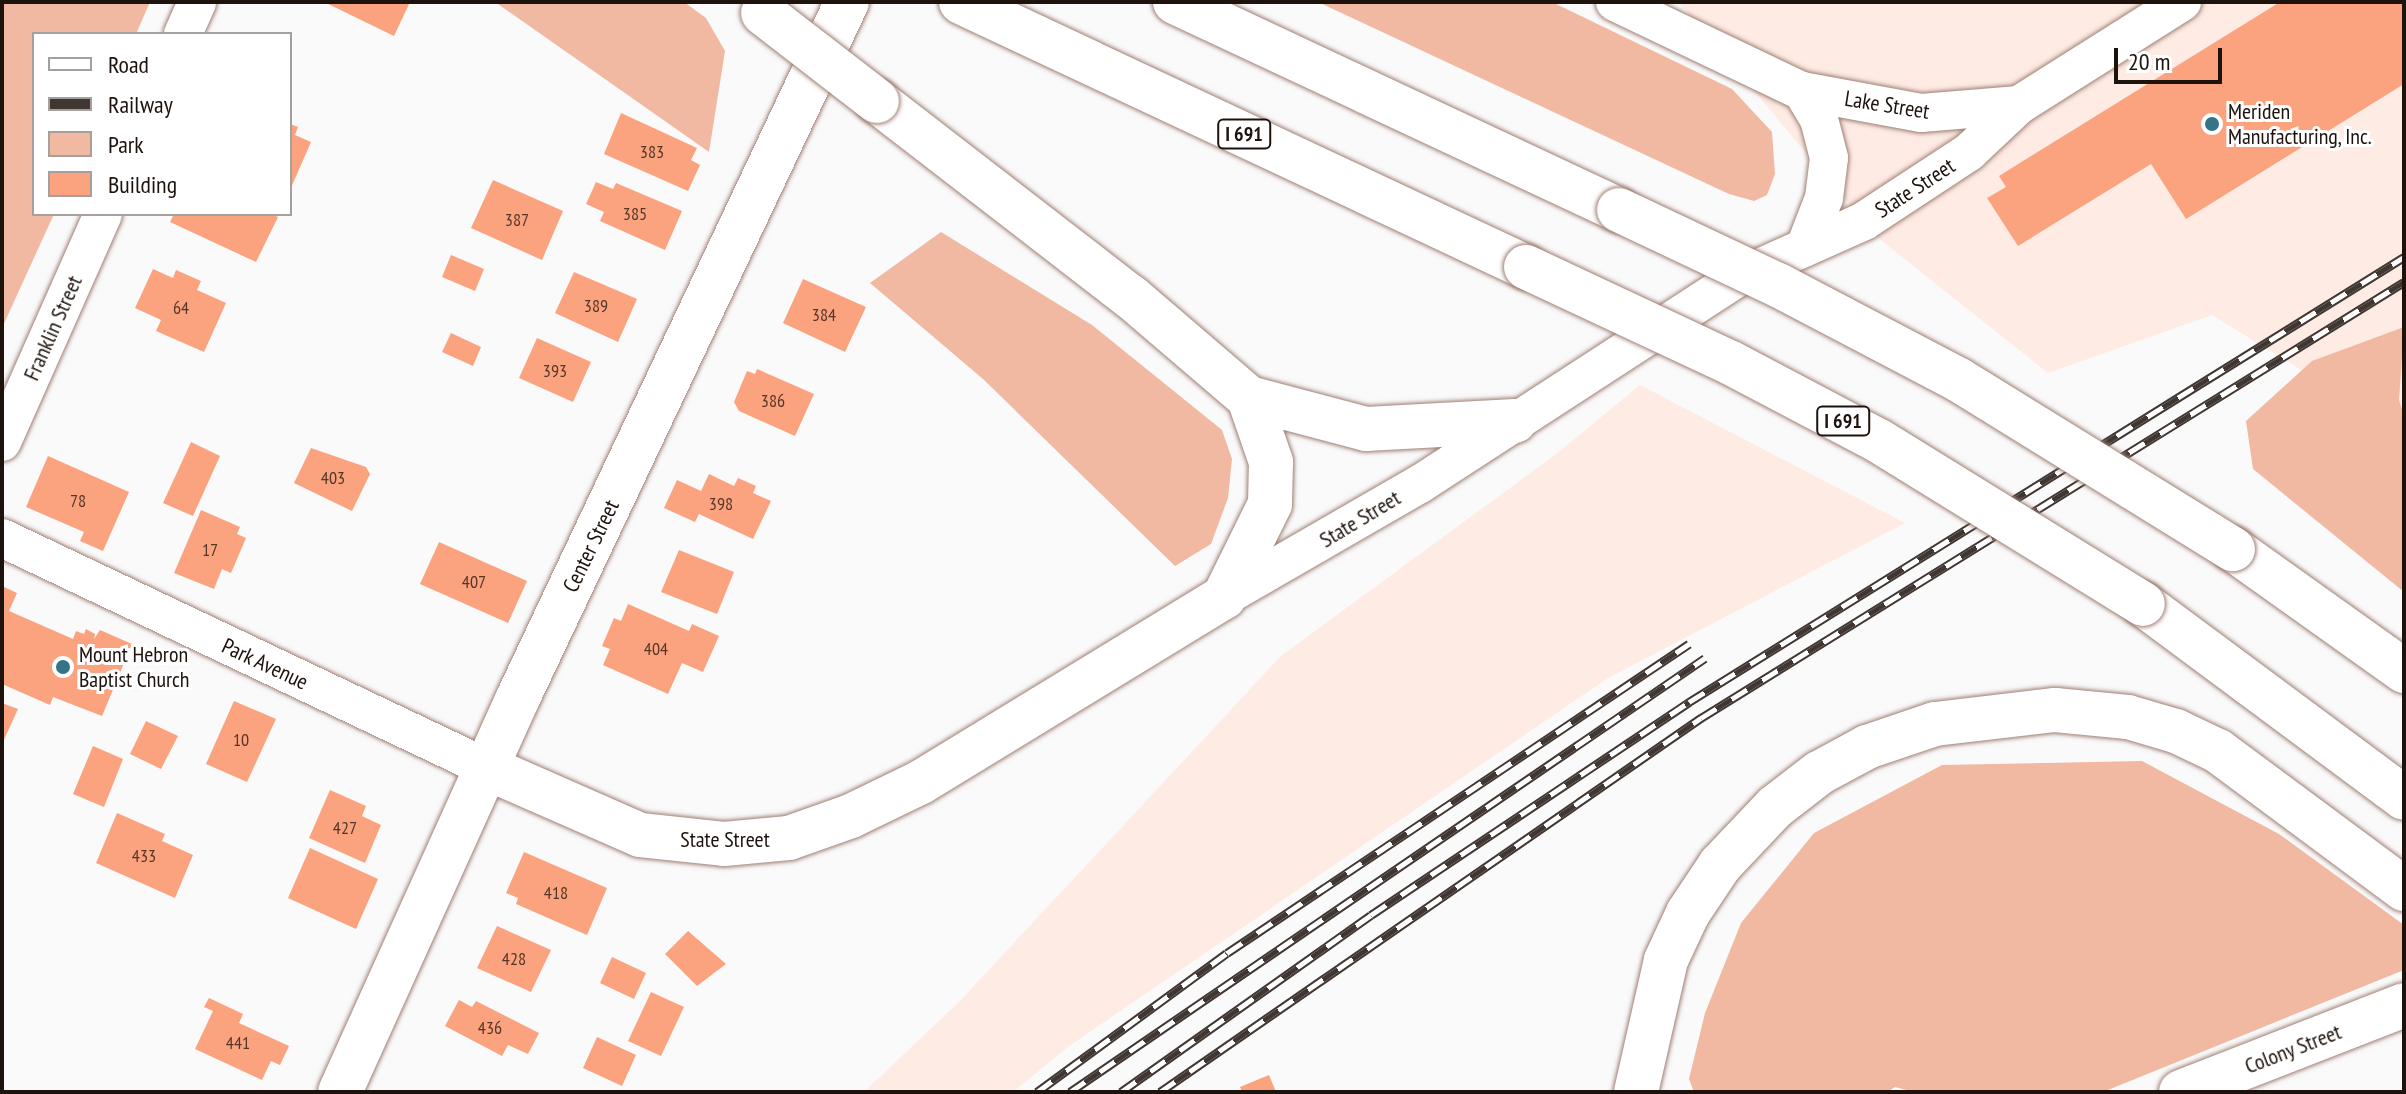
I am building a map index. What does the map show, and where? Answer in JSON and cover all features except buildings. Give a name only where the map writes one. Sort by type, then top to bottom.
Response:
[{"type":"main road","name":"Center Street","points":[[340,1092],[485,767],[847,2]]},
{"type":"main road","name":"I 691","points":[[961,2],[1731,363],[1879,441],[2143,604],[2404,798]]},
{"type":"main road","points":[[1175,2],[1619,210],[1946,373],[2095,459],[2233,549],[2404,671]]},
{"type":"main road","points":[[756,7],[1131,297],[1249,398],[1366,429],[1515,421]]},
{"type":"main road","points":[[1224,597],[1260,531],[1271,496],[1269,451],[1249,398]]},
{"type":"main road","name":"State Street","points":[[485,767],[640,835],[724,844],[789,838],[851,816],[921,782],[1224,597]]},
{"type":"main road","points":[[1644,1079],[1671,945],[1697,898],[1734,849],[1775,807],[1827,768],[1875,743],[1935,724],[2055,710],[2128,717],[2176,731],[2218,751],[2396,883]]},
{"type":"main road","name":"Colony Street","points":[[2181,1092],[2404,1005]]},
{"type":"street","points":[[184,32],[197,2]]},
{"type":"street","name":"Lake Street","points":[[1615,2],[1802,91],[1921,113],[2019,105]]},
{"type":"street","name":"State Street","points":[[1224,597],[1420,484],[1739,277],[1852,227],[1925,182],[1976,146],[2019,105],[2182,2]]},
{"type":"street","name":"Lake Street","points":[[1802,91],[1819,119],[1829,158],[1824,198],[1805,247]]},
{"type":"street","name":"Franklin Street","points":[[2,442],[102,216]]},
{"type":"street","name":"Park Avenue","points":[[2,538],[485,767]]},
{"type":"shaded area","points":[[1679,2],[2404,2],[2404,433],[2212,315],[2048,373],[1877,237]]},
{"type":"shaded area","points":[[1640,385],[1905,523],[1608,678],[1069,1046],[1013,1092],[864,1092],[959,1002],[1281,656],[1555,455]]},
{"type":"green space","points":[[2,2],[150,2],[137,32],[32,32],[32,216],[53,216],[2,328]]},
{"type":"green space","points":[[495,2],[684,2],[706,18],[725,51],[709,152]]},
{"type":"green space","points":[[1318,2],[1552,2],[1732,89],[1772,132],[1775,174],[1767,195],[1754,201],[1729,194]]},
{"type":"green space","points":[[941,232],[1092,325],[1222,430],[1232,459],[1228,498],[1211,544],[1175,566],[983,379],[870,283]]},
{"type":"green space","points":[[2404,327],[2399,400],[2404,416],[2404,592],[2253,469],[2246,421],[2312,361]]},
{"type":"green space","points":[[2142,761],[2279,834],[2404,925],[2404,970],[2103,1092],[1914,1092],[1895,1087],[1887,1092],[1694,1092],[1689,1079],[1705,1013],[1741,923],[1814,833],[1942,765]]},
{"type":"railway","points":[[1121,1092],[1371,915],[1689,702],[2404,257]]},
{"type":"railway","points":[[1160,1092],[1701,718],[2404,282]]},
{"type":"railway","points":[[1037,1092],[1227,953],[1689,644]]},
{"type":"railway","points":[[1070,1092],[1705,658]]},
{"type":"place","name":"Meriden Manufacturing, Inc.","points":[[2212,124]]},
{"type":"place","name":"Mount Hebron Baptist Church","points":[[63,667]]}]
